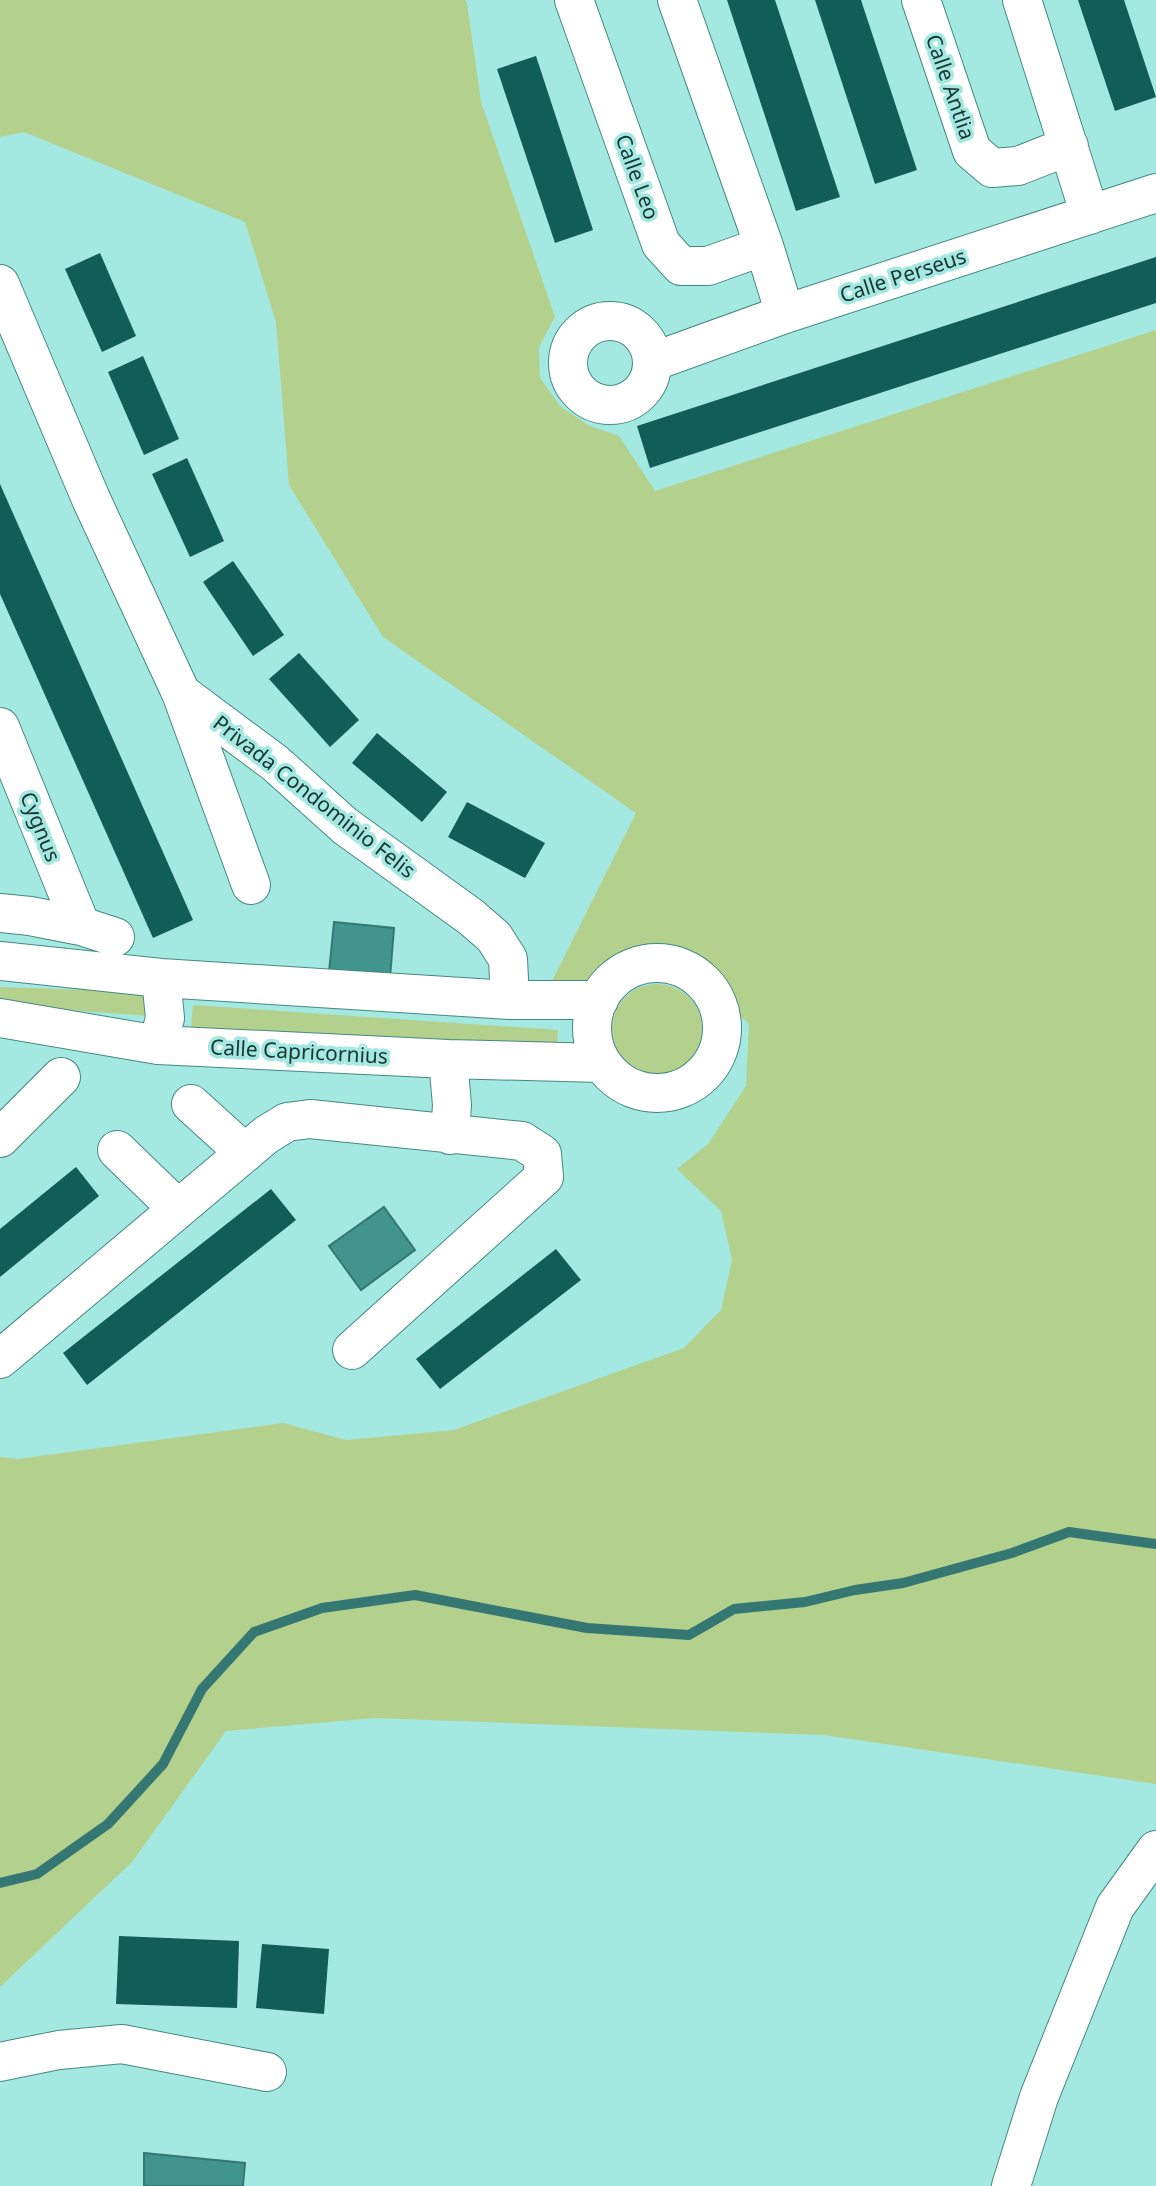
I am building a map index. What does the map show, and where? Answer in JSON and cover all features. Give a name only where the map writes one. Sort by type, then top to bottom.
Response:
[{"type":"street","name":"Calle Leo","points":[[574,0],[661,244],[681,266],[708,266],[764,246]]},
{"type":"street","points":[[677,0],[764,246],[785,314]]},
{"type":"street","name":"Calle Antlia","points":[[920,0],[972,151],[992,168],[1018,166],[1069,146]]},
{"type":"street","points":[[1022,0],[1090,215]]},
{"type":"street","name":"Calle Perseus","points":[[652,362],[785,314],[1156,193]]},
{"type":"street","name":"Privada Condominio Felis","points":[[0,284],[91,499],[181,693],[251,885]]},
{"type":"street","name":"Privada Condominio Felis","points":[[181,693],[275,763],[345,826],[471,917],[494,937],[508,959],[510,1000]]},
{"type":"street","name":"Cygnus","points":[[0,727],[98,932],[30,916],[0,913]]},
{"type":"street","points":[[0,961],[161,978],[510,1000],[599,1000]]},
{"type":"street","points":[[659,962],[674,965],[697,975],[714,994],[723,1019],[721,1045],[710,1067],[691,1085],[667,1094],[642,1093],[618,1082],[601,1063],[592,1039],[593,1016],[604,990],[628,969],[659,962]]},
{"type":"street","points":[[158,1045],[165,1018],[161,978]]},
{"type":"street","name":"Calle Capricornius","points":[[0,1018],[158,1045],[448,1059],[601,1063]]},
{"type":"street","points":[[448,1059],[452,1105],[450,1135]]},
{"type":"street","points":[[0,1138],[61,1077]]},
{"type":"street","points":[[191,1104],[245,1153]]},
{"type":"street","points":[[0,1359],[245,1153],[286,1122],[310,1119],[522,1141],[542,1154],[544,1177],[352,1350]]},
{"type":"street","points":[[117,1150],[178,1209]]},
{"type":"street","points":[[1012,2186],[1039,2097],[1115,1907],[1156,1850]]},
{"type":"street","points":[[0,2062],[59,2050],[122,2044],[267,2072]]},
{"type":"green space","points":[[0,0],[465,0],[481,102],[555,317],[539,347],[540,378],[561,407],[588,425],[619,436],[655,491],[1156,330],[1156,1784],[824,1735],[376,1718],[226,1731],[132,1862],[0,1987],[0,1457],[18,1459],[283,1423],[346,1440],[454,1430],[684,1348],[721,1310],[732,1260],[721,1211],[677,1169],[708,1144],[746,1086],[749,1024],[697,975],[643,964],[599,1000],[543,999],[636,813],[383,637],[289,485],[276,322],[245,222],[24,132],[0,137]]},
{"type":"green space","points":[[657,984],[674,987],[689,997],[699,1012],[702,1029],[699,1046],[689,1061],[674,1071],[657,1074],[640,1071],[625,1061],[615,1046],[612,1029],[615,1012],[625,997],[640,987]]},
{"type":"green space","points":[[0,987],[151,992],[148,1016],[0,1005]]},
{"type":"green space","points":[[193,1005],[558,1030],[556,1054],[191,1027]]},
{"type":"water","points":[[334,922],[394,928],[390,978],[329,972]]},
{"type":"water","points":[[384,1207],[415,1250],[361,1290],[329,1246]]},
{"type":"water","points":[[144,2153],[245,2163],[243,2186],[144,2186]]},
{"type":"building","points":[[727,0],[775,0],[840,197],[796,211]]},
{"type":"building","points":[[815,0],[861,0],[917,170],[875,184]]},
{"type":"building","points":[[1078,0],[1124,0],[1156,97],[1115,111]]},
{"type":"building","points":[[536,56],[593,230],[555,243],[497,69]]},
{"type":"building","points":[[100,253],[136,336],[102,352],[65,269]]},
{"type":"building","points":[[1156,257],[1156,303],[650,468],[637,426]]},
{"type":"building","points":[[143,356],[179,439],[144,455],[108,372]]},
{"type":"building","points":[[187,458],[224,541],[190,557],[152,474]]},
{"type":"building","points":[[0,484],[193,920],[153,938],[0,594]]},
{"type":"building","points":[[233,561],[284,635],[253,656],[203,582]]},
{"type":"building","points":[[299,653],[359,720],[330,747],[269,679]]},
{"type":"building","points":[[377,733],[447,792],[422,822],[352,763]]},
{"type":"building","points":[[467,802],[545,843],[525,878],[448,837]]},
{"type":"building","points":[[76,1167],[99,1196],[0,1277],[0,1229]]},
{"type":"building","points":[[271,1189],[296,1220],[87,1385],[63,1353]]},
{"type":"building","points":[[556,1249],[581,1280],[440,1389],[416,1359]]},
{"type":"building","points":[[119,1936],[239,1941],[237,2008],[116,2004]]},
{"type":"building","points":[[262,1944],[329,1949],[324,2014],[256,2008]]},
{"type":"waterway","points":[[0,1883],[37,1874],[108,1824],[163,1764],[202,1689],[254,1632],[322,1608],[415,1595],[587,1628],[689,1635],[734,1609],[805,1602],[855,1590],[903,1583],[1012,1553],[1069,1532],[1156,1544]]}]
